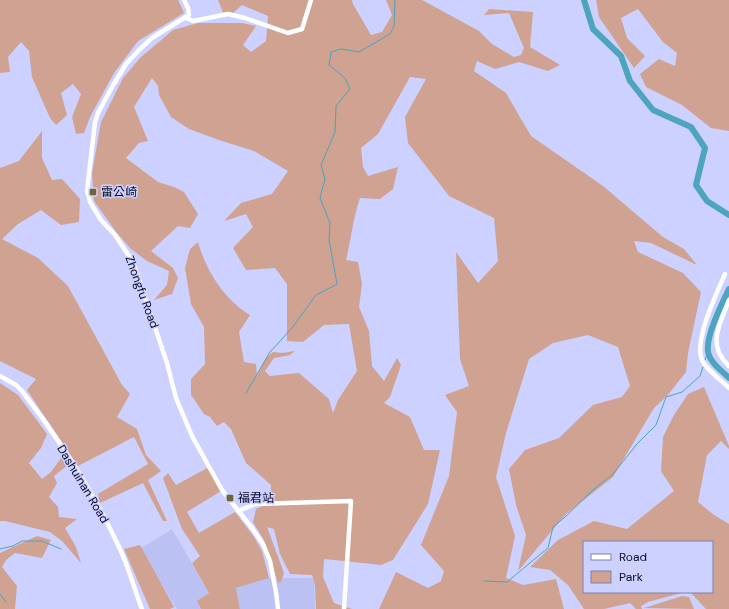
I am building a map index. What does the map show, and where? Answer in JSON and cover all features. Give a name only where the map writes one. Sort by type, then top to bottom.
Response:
[{"type":"street","points":[[184,0],[189,12],[189,15],[186,18],[193,21],[228,14],[245,18],[288,33],[302,29],[311,0]]},
{"type":"street","name":"Zhongfu Road","points":[[186,18],[152,38],[140,49],[126,64],[112,87],[98,113],[95,122],[87,190],[90,202],[101,220],[115,235],[133,262],[167,363],[176,398],[192,436],[222,490],[263,544],[270,562],[278,609]]},
{"type":"street","points":[[727,274],[704,329],[700,353],[702,360],[707,367],[729,388]]},
{"type":"street","points":[[729,300],[717,333],[716,342],[717,351],[721,359],[729,366]]},
{"type":"street","name":"Dashuinan Road","points":[[0,376],[16,385],[22,391],[62,446],[121,551],[142,609]]},
{"type":"street","points":[[238,511],[255,504],[351,501],[344,609]]},
{"type":"shaded area","points":[[172,529],[209,593],[198,601],[201,609],[177,609],[140,549]]},
{"type":"shaded area","points":[[269,578],[314,578],[315,609],[240,609],[236,588]]},
{"type":"green space","points":[[0,0],[178,0],[184,13],[138,41],[114,73],[90,117],[84,133],[76,134],[72,117],[81,94],[73,84],[61,93],[67,115],[56,125],[50,118],[32,77],[29,51],[21,42],[8,57],[10,72],[0,73]]},
{"type":"green space","points":[[218,0],[352,0],[371,35],[382,32],[392,15],[386,0],[422,0],[479,31],[492,44],[514,57],[521,55],[524,48],[509,13],[484,15],[489,9],[533,12],[530,47],[560,65],[548,71],[519,62],[495,69],[477,61],[474,71],[506,93],[531,136],[603,186],[663,237],[684,249],[697,265],[651,243],[634,241],[638,252],[683,273],[701,292],[688,353],[686,372],[667,396],[654,408],[613,477],[566,514],[518,571],[526,535],[516,505],[509,469],[525,450],[559,438],[593,405],[622,397],[630,386],[618,347],[588,335],[553,343],[529,359],[506,433],[496,477],[515,536],[506,578],[523,585],[556,579],[564,609],[379,609],[396,572],[428,588],[441,581],[444,571],[421,545],[449,476],[457,412],[445,395],[469,386],[460,359],[456,252],[478,283],[498,261],[494,218],[449,196],[408,143],[405,117],[426,79],[410,77],[378,134],[361,148],[363,167],[368,176],[398,167],[393,189],[380,199],[360,198],[346,260],[358,262],[362,284],[359,307],[369,331],[372,366],[384,381],[397,358],[401,365],[390,397],[384,403],[410,417],[424,450],[440,450],[428,504],[393,560],[381,565],[324,559],[323,577],[334,603],[352,609],[316,609],[315,585],[312,575],[290,574],[280,554],[274,529],[267,527],[284,573],[281,582],[278,583],[264,540],[253,522],[256,509],[271,502],[271,485],[246,463],[231,429],[224,422],[217,426],[210,417],[204,414],[191,395],[191,379],[205,364],[204,327],[191,304],[185,268],[190,249],[198,242],[206,264],[218,284],[232,301],[250,315],[239,332],[244,362],[256,364],[257,376],[266,358],[273,352],[282,353],[295,351],[290,355],[274,358],[265,371],[270,376],[299,373],[329,399],[333,413],[338,400],[357,371],[349,324],[324,325],[303,342],[287,341],[287,284],[275,268],[246,270],[233,248],[253,227],[246,214],[224,221],[241,203],[272,194],[288,171],[254,151],[189,129],[171,117],[159,95],[158,86],[152,78],[134,107],[148,141],[139,143],[126,158],[158,182],[184,192],[198,214],[190,228],[178,226],[151,251],[173,268],[178,278],[172,294],[154,300],[167,285],[169,271],[147,261],[131,249],[117,233],[94,201],[92,173],[101,122],[123,78],[140,58],[173,30],[198,23],[242,23],[256,26],[243,45],[251,52],[266,41],[268,16],[242,5],[231,15],[224,15]]},
{"type":"green space","points":[[596,0],[729,0],[729,131],[711,128],[682,105],[646,87],[640,74],[659,59],[675,66],[677,53],[663,42],[638,9],[621,18],[627,38],[645,56],[634,68],[599,17]]},
{"type":"green space","points":[[42,131],[42,158],[52,180],[62,179],[80,199],[79,222],[61,225],[41,210],[18,224],[2,239],[38,258],[68,286],[122,385],[130,394],[117,417],[137,429],[146,455],[161,471],[148,480],[167,521],[163,521],[143,483],[100,503],[98,494],[148,464],[134,437],[78,466],[27,390],[36,379],[0,361],[0,168],[19,161]]},
{"type":"green space","points":[[0,383],[18,395],[47,434],[41,448],[29,463],[42,479],[51,472],[61,458],[68,465],[54,476],[57,483],[49,497],[58,507],[59,517],[77,519],[65,528],[76,547],[81,563],[62,541],[50,532],[0,521]]},
{"type":"green space","points":[[704,387],[729,446],[729,449],[721,441],[707,455],[698,502],[714,515],[729,524],[729,609],[706,609],[691,593],[713,593],[713,541],[583,541],[583,593],[681,593],[648,602],[641,606],[642,609],[636,609],[630,603],[604,609],[584,609],[568,585],[550,570],[530,567],[558,540],[594,521],[627,529],[674,491],[661,471],[663,437],[674,415],[688,394]]},
{"type":"green space","points":[[209,467],[221,491],[187,512],[199,533],[235,512],[254,537],[262,551],[269,578],[236,588],[240,609],[201,609],[197,601],[209,593],[192,563],[200,556],[182,529],[163,478],[168,473],[176,485]]},
{"type":"green space","points":[[37,536],[51,540],[42,558],[15,553],[6,560],[2,567],[17,586],[15,609],[0,609],[0,553]]},
{"type":"green space","points":[[140,545],[174,607],[170,609],[150,609],[124,549]]},
{"type":"green space","points":[[682,596],[689,597],[694,609],[644,608]]},
{"type":"waterway","points":[[246,393],[270,352],[292,328],[316,295],[337,284],[329,240],[330,223],[320,198],[325,179],[321,165],[335,132],[336,106],[350,89],[345,78],[329,65],[331,52],[341,49],[359,52],[390,34],[394,26],[395,0]]},
{"type":"waterway","points":[[584,0],[593,29],[621,56],[630,81],[653,110],[691,127],[705,148],[696,185],[707,201],[729,215]]},
{"type":"waterway","points":[[729,289],[712,328],[708,344],[709,355],[713,363],[729,378]]},
{"type":"waterway","points":[[705,360],[708,352]]},
{"type":"waterway","points":[[484,581],[507,582],[548,548],[553,527],[595,488],[613,474],[637,444],[656,425],[666,397],[682,392],[700,376],[703,367]]},
{"type":"waterway","points":[[0,549],[13,546],[22,541],[42,541],[61,549]]},
{"type":"waterway","points":[[0,594],[6,602]]},
{"type":"place","name":"雷公崎","points":[[93,192]]},
{"type":"place","name":"福君站","points":[[230,498]]}]
